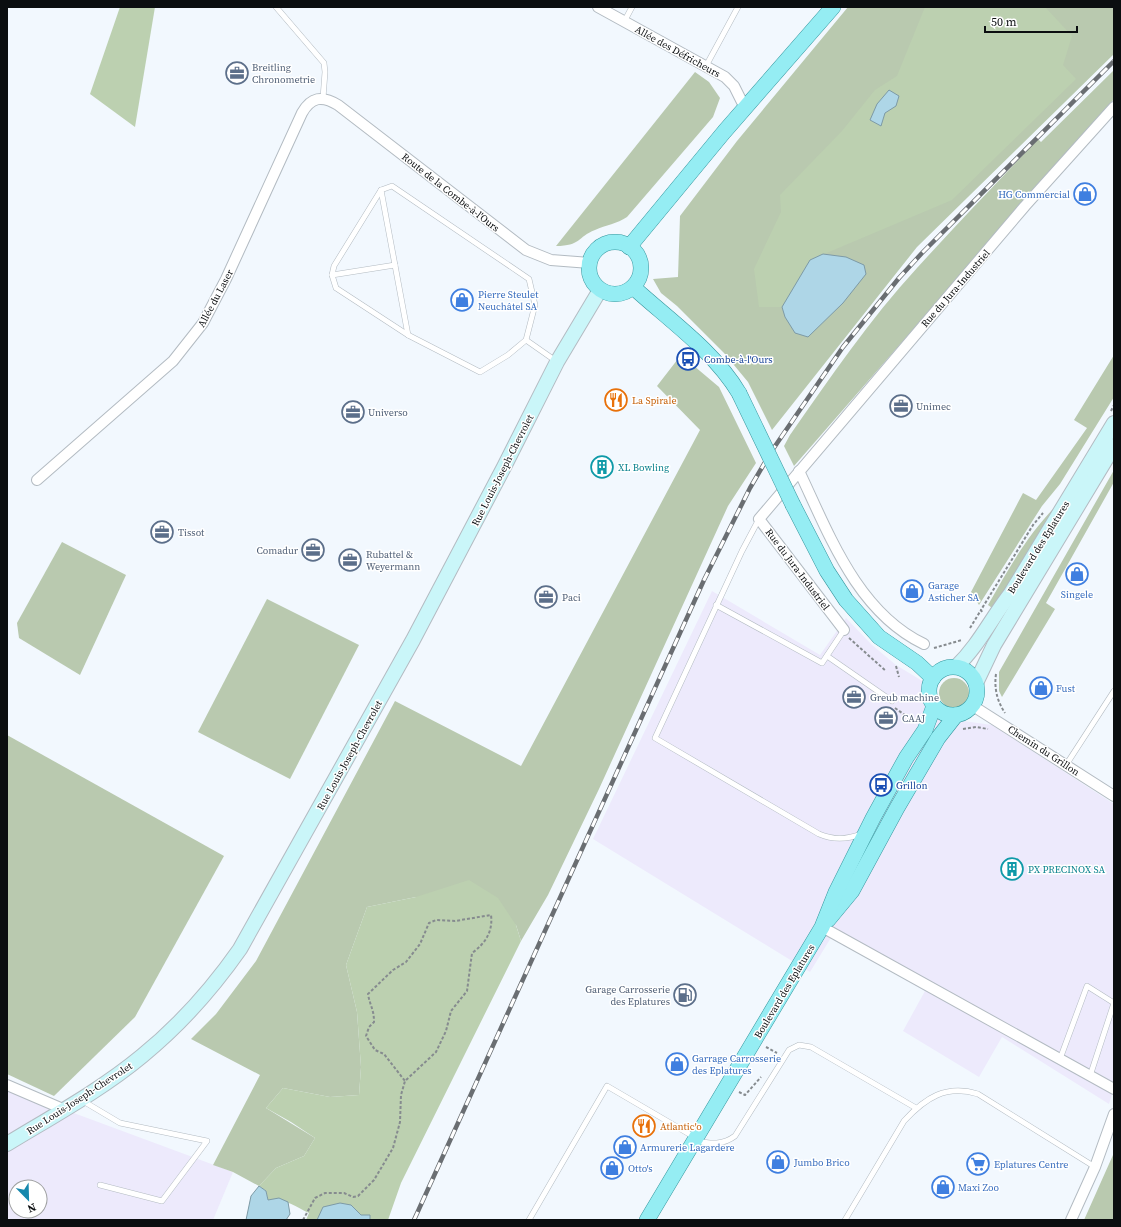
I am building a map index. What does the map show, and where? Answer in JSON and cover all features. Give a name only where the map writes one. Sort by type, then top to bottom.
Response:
[{"type":"main road","points":[[629,247],[745,108],[769,83],[833,7]]},
{"type":"main road","points":[[615,243],[629,247],[635,252],[640,266],[638,281],[633,287],[623,293],[617,294],[600,290],[592,281],[589,269],[592,256],[602,246],[615,243]]},
{"type":"main road","points":[[633,287],[706,352],[730,379],[740,394],[827,571],[846,600],[873,631],[887,643],[917,663],[933,678]]},
{"type":"main road","name":"Rue Louis-Joseph-Chevrolet","points":[[7,1144],[80,1099],[141,1057],[165,1037],[206,995],[240,949],[413,640],[501,474],[557,362],[600,290]]},
{"type":"main road","name":"Boulevard des Eplatures","points":[[956,667],[975,648],[1001,605],[1011,593],[1114,423]]},
{"type":"main road","name":"Boulevard des Eplatures","points":[[976,682],[994,645],[1110,460],[1114,446]]},
{"type":"main road","points":[[956,667],[966,671],[976,682],[978,692],[973,706],[966,712],[956,715],[941,713],[934,706],[929,692],[933,678],[941,670],[956,667]]},
{"type":"main road","name":"Boulevard des Eplatures","points":[[647,1220],[822,927],[836,892],[906,758],[924,730],[934,706]]},
{"type":"main road","name":"Boulevard des Eplatures","points":[[822,927],[840,908],[852,891],[938,738],[956,715]]},
{"type":"street","name":"Allée des Défricheurs","points":[[598,7],[706,66],[732,82],[745,108]]},
{"type":"street","name":"Route de la Combe-à-l'Ours","points":[[323,98],[338,104],[526,250],[551,260],[590,263]]},
{"type":"street","name":"Allée du Laser","points":[[37,480],[173,361],[203,323],[226,279],[302,113],[312,101],[323,98]]},
{"type":"street","name":"Rue du Jura-Industriel","points":[[844,630],[760,519],[799,471],[1026,206],[1113,110]]},
{"type":"street","points":[[799,471],[838,552],[857,583],[878,609],[893,624],[908,636],[927,646]]},
{"type":"street","name":"Chemin du Grillon","points":[[973,706],[1114,796]]},
{"type":"street","points":[[822,927],[1114,1089]]},
{"type":"street","points":[[7,1085],[63,1110]]},
{"type":"street","points":[[1071,1220],[1095,1167],[1114,1114]]},
{"type":"lane","points":[[276,7],[324,64],[325,72],[323,98]]},
{"type":"lane","points":[[624,22],[632,7]]},
{"type":"lane","points":[[706,66],[738,7]]},
{"type":"lane","points":[[392,186],[529,280],[535,305],[526,340],[508,355],[480,372],[408,335],[336,288],[332,275],[334,266],[381,190],[392,186]]},
{"type":"lane","points":[[381,190],[408,335]]},
{"type":"lane","points":[[332,275],[394,265]]},
{"type":"lane","points":[[526,340],[557,362]]},
{"type":"lane","points":[[760,519],[716,605],[655,738],[819,834],[833,839],[846,838],[868,831]]},
{"type":"lane","points":[[716,605],[822,663],[844,630]]},
{"type":"lane","points":[[827,656],[892,701]]},
{"type":"lane","points":[[1066,765],[1114,691]]},
{"type":"lane","points":[[1060,1059],[1087,986],[1114,1003],[1090,1076]]},
{"type":"lane","points":[[529,1220],[607,1086],[695,1139],[715,1144],[730,1140],[735,1136],[789,1050],[799,1045],[812,1047],[916,1108]]},
{"type":"lane","points":[[845,1220],[904,1121],[916,1108],[930,1098],[950,1091],[967,1091],[978,1094],[1095,1167]]},
{"type":"lane","points":[[80,1099],[120,1123],[206,1140],[162,1201],[100,1185]]},
{"type":"path","points":[[927,646],[962,640],[981,610]]},
{"type":"path","points":[[844,630],[861,650],[886,671]]},
{"type":"path","points":[[995,681],[1000,704],[1008,717]]},
{"type":"path","points":[[892,701],[897,704],[894,709],[918,724]]},
{"type":"path","points":[[961,730],[976,727],[991,731]]},
{"type":"path","points":[[303,1220],[315,1198],[326,1193],[344,1193],[358,1196],[374,1180],[393,1148],[400,1122],[400,1095],[405,1081],[436,1052],[446,1031],[451,1011],[468,991],[472,953],[482,946],[487,938],[492,926],[491,915],[455,921],[436,920],[429,923],[420,944],[406,962],[393,970],[368,994],[374,1010],[374,1022],[369,1027],[366,1036],[375,1050],[384,1054],[405,1081]]},
{"type":"path","points":[[768,1048],[774,1052]]},
{"type":"path","points":[[739,1092],[746,1095],[765,1072]]},
{"type":"shaded area","points":[[712,591],[820,655],[846,618],[872,645],[896,665],[924,682],[929,708],[956,720],[992,725],[1114,804],[1114,1088],[1109,1104],[1002,1037],[979,1077],[903,1031],[925,991],[832,936],[810,972],[593,839]]},
{"type":"shaded area","points":[[7,1085],[63,1109],[233,1172],[213,1220],[7,1220]]},
{"type":"green space","points":[[120,7],[155,7],[135,127],[90,94]]},
{"type":"green space","points":[[848,7],[1114,7],[1114,54],[917,247],[772,430],[748,382],[724,353],[677,306],[661,293],[653,279],[678,277],[680,216],[737,141]]},
{"type":"green space","points":[[925,7],[1045,7],[1072,36],[1063,65],[1076,79],[952,200],[810,260],[782,307],[759,307],[754,269],[781,212],[780,195],[842,131],[875,90],[897,76]]},
{"type":"green space","points":[[1114,70],[1114,99],[794,466],[784,446],[790,435],[851,349],[883,308],[932,252],[1038,139],[1041,142]]},
{"type":"green space","points":[[695,72],[709,82],[720,98],[713,117],[627,217],[589,233],[575,243],[564,246],[556,246]]},
{"type":"green space","points":[[681,355],[719,387],[756,463],[728,506],[599,789],[548,895],[521,941],[516,925],[416,897],[367,907],[346,965],[357,1012],[361,1067],[359,1095],[330,1097],[283,1088],[266,1108],[315,1138],[304,1156],[276,1168],[259,1186],[233,1172],[213,1165],[260,1075],[191,1039],[216,1014],[256,961],[395,701],[521,766],[700,430],[657,386]]},
{"type":"green space","points":[[1114,355],[1114,397],[1060,484],[1042,506],[979,605],[971,592],[1023,493],[1036,500],[1087,428],[1074,420]]},
{"type":"green space","points":[[1114,470],[1114,482],[1046,603],[1055,609],[1002,697],[999,691],[999,672]]},
{"type":"green space","points":[[1056,506],[995,610],[988,605],[1003,579],[1027,541]]},
{"type":"green space","points":[[62,542],[126,575],[80,675],[19,638],[17,623]]},
{"type":"green space","points":[[267,599],[359,645],[290,779],[198,732]]},
{"type":"green space","points":[[954,678],[965,682],[969,693],[965,704],[954,708],[943,704],[939,693],[943,682]]},
{"type":"green space","points":[[7,735],[224,856],[135,1017],[54,1096],[7,1074]]},
{"type":"green space","points":[[469,880],[498,898],[516,925],[521,941],[401,1183],[388,1220],[370,1220],[369,1215],[361,1215],[351,1205],[323,1208],[317,1220],[306,1220],[309,1213],[294,1205],[279,1200],[268,1200],[266,1191],[259,1186],[276,1168],[304,1156],[315,1138],[266,1108],[283,1088],[330,1097],[359,1095],[361,1067],[357,1012],[346,965],[367,907],[416,897]]},
{"type":"green space","points":[[1114,1152],[1114,1220],[1084,1220],[1113,1155]]},
{"type":"water","points":[[889,90],[899,96],[896,106],[885,113],[881,126],[870,120],[877,104]]},
{"type":"water","points":[[823,254],[846,257],[864,265],[866,274],[843,303],[808,337],[795,333],[785,317],[782,307],[810,260]]},
{"type":"water","points":[[259,1186],[266,1191],[268,1200],[279,1198],[288,1202],[290,1214],[286,1220],[246,1220],[251,1196]]},
{"type":"water","points":[[340,1203],[351,1205],[361,1215],[370,1215],[370,1220],[317,1220],[323,1207]]},
{"type":"railway","points":[[414,1220],[704,580],[750,488],[771,452],[843,347],[899,278],[922,253],[1114,61]]},
{"type":"place","name":"Breitling Chronometrie","points":[[237,73]]},
{"type":"place","name":"HG Commercial","points":[[1085,194]]},
{"type":"place","name":"Pierre Steulet Neuchâtel SA","points":[[462,300]]},
{"type":"place","name":"Combe-à-l'Ours","points":[[688,359]]},
{"type":"place","name":"La Spirale","points":[[616,400]]},
{"type":"place","name":"Unimec","points":[[901,406]]},
{"type":"place","name":"Universo","points":[[353,412]]},
{"type":"place","name":"XL Bowling","points":[[602,467]]},
{"type":"place","name":"Tissot","points":[[162,532]]},
{"type":"place","name":"Comadur","points":[[313,550]]},
{"type":"place","name":"Rubattel & Weyermann","points":[[350,560]]},
{"type":"place","name":"Singele","points":[[1077,574]]},
{"type":"place","name":"Garage Asticher SA","points":[[912,591]]},
{"type":"place","name":"Paci","points":[[546,597]]},
{"type":"place","name":"Fust","points":[[1041,688]]},
{"type":"place","name":"Greub machine","points":[[854,697]]},
{"type":"place","name":"CAAJ","points":[[886,718]]},
{"type":"place","name":"Grillon","points":[[881,785]]},
{"type":"place","name":"PX PRECINOX SA","points":[[1012,869]]},
{"type":"place","name":"Garage Carrosserie des Eplatures","points":[[685,995]]},
{"type":"place","name":"Garrage Carrosserie des Eplatures","points":[[677,1064]]},
{"type":"place","name":"Atlantic'o","points":[[644,1126]]},
{"type":"place","name":"Armurerie Lagardere","points":[[625,1147]]},
{"type":"place","name":"Jumbo Brico","points":[[778,1162]]},
{"type":"place","name":"Eplatures Centre","points":[[978,1164]]},
{"type":"place","name":"Otto's","points":[[612,1168]]},
{"type":"place","name":"Maxi Zoo","points":[[943,1187]]}]
